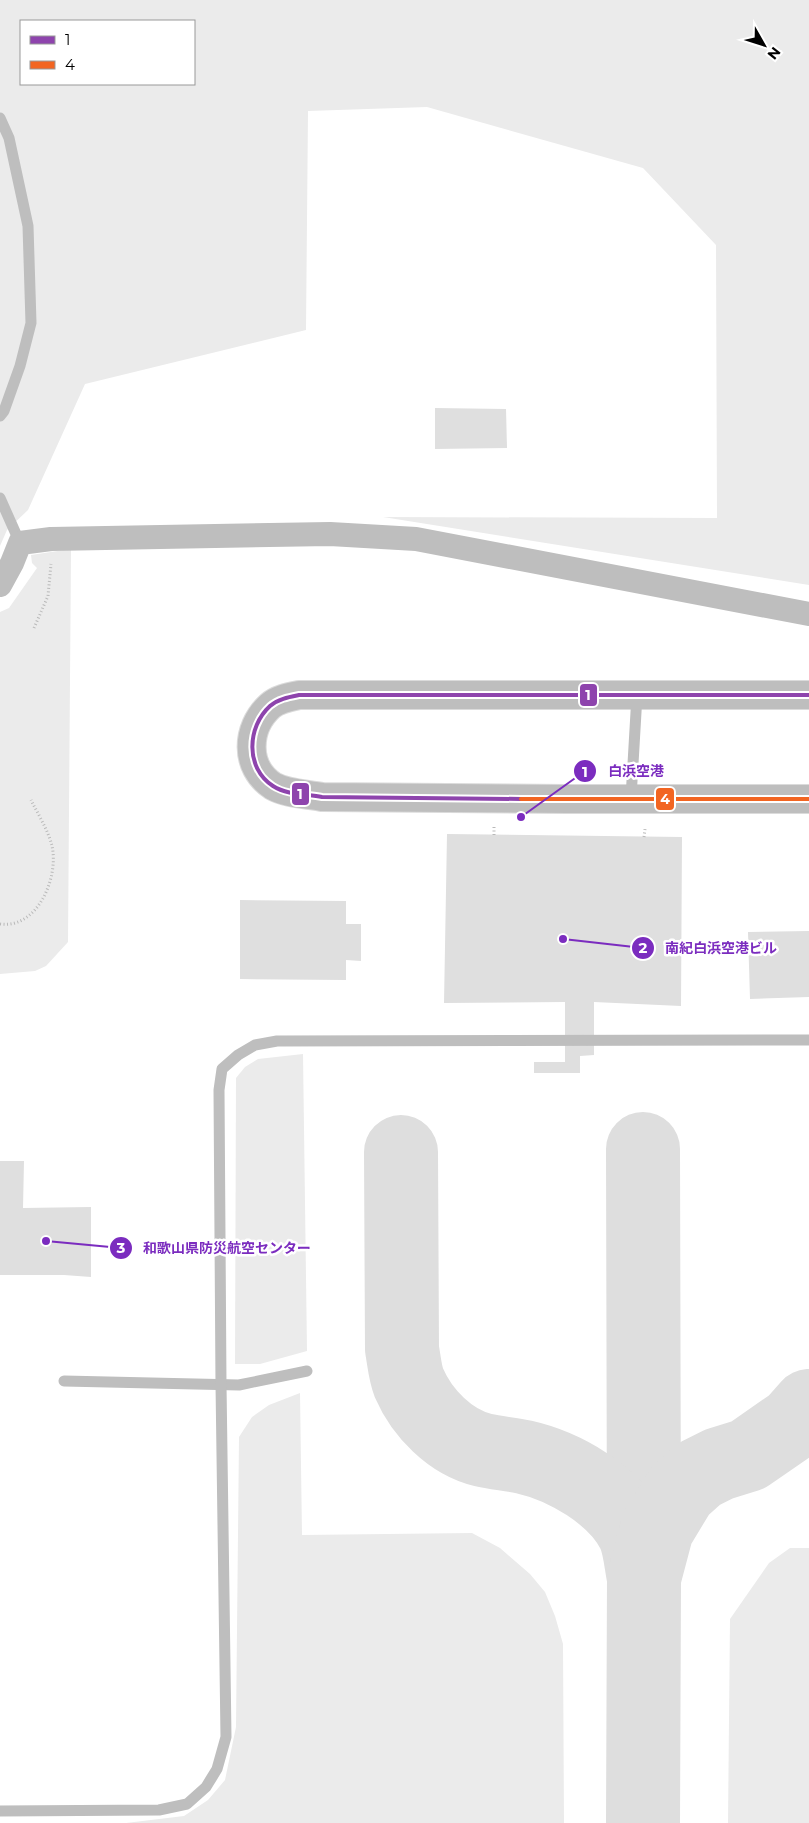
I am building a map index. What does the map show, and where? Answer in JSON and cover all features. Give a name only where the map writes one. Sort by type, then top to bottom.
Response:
[{"type":"main road","points":[[809,695],[299,695],[279,700],[270,706],[254,730],[251,742],[251,756],[255,765],[274,786],[290,792],[322,797],[809,799]]},
{"type":"street","points":[[0,585],[12,564],[20,543],[51,538],[330,534],[416,539],[809,614]]},
{"type":"lane","points":[[0,118],[9,138],[28,226],[31,323],[20,366],[4,411],[0,416]]},
{"type":"lane","points":[[0,498],[20,543]]},
{"type":"lane","points":[[631,798],[637,695]]},
{"type":"lane","points":[[0,1811],[63,1817],[159,1810],[187,1804],[206,1787],[217,1769],[226,1737],[219,1090],[222,1069],[238,1055],[255,1045],[278,1041],[809,1040]]},
{"type":"lane","points":[[64,1381],[239,1385],[307,1371]]},
{"type":"path","points":[[34,628],[48,596],[51,566]]},
{"type":"path","points":[[0,924],[6,925],[18,922],[28,917],[40,903],[47,890],[51,876],[52,845],[31,800]]},
{"type":"path","points":[[494,827],[494,835]]},
{"type":"path","points":[[644,829],[644,837]]},
{"type":"shaded area","points":[[0,0],[809,0],[809,585],[383,517],[717,518],[716,245],[643,168],[427,107],[308,111],[306,330],[85,384],[28,510],[7,530],[0,546]]},
{"type":"shaded area","points":[[71,549],[68,942],[46,966],[35,971],[0,974],[0,612],[9,608],[37,568],[32,563],[31,555]]},
{"type":"shaded area","points":[[303,1054],[307,1351],[260,1364],[235,1364],[236,1078],[245,1067],[258,1059]]},
{"type":"shaded area","points":[[300,1393],[302,1535],[472,1533],[500,1548],[530,1574],[545,1592],[555,1616],[563,1644],[564,1823],[126,1823],[184,1816],[208,1800],[225,1780],[236,1727],[239,1437],[252,1417],[269,1405]]},
{"type":"shaded area","points":[[790,1548],[809,1548],[809,1823],[728,1823],[730,1619],[769,1563]]},
{"type":"building","points":[[435,408],[506,409],[507,448],[435,449]]},
{"type":"building","points":[[447,834],[682,837],[681,1006],[594,1002],[594,1055],[580,1056],[580,1073],[534,1073],[534,1062],[565,1062],[565,1002],[444,1003]]},
{"type":"building","points":[[240,900],[346,901],[346,924],[361,924],[361,961],[346,960],[346,980],[240,979]]},
{"type":"building","points":[[809,931],[809,997],[750,999],[748,932]]},
{"type":"building","points":[[0,1161],[24,1161],[23,1208],[91,1207],[91,1277],[0,1275]]},
{"type":"taxiway","points":[[643,1149],[644,1556]]},
{"type":"taxiway","points":[[401,1152],[402,1349],[409,1383],[421,1405],[438,1425],[471,1446],[539,1461],[555,1467],[587,1484],[614,1506],[634,1533],[644,1578]]},
{"type":"taxiway","points":[[643,1823],[644,1578],[657,1529],[680,1491],[699,1474],[719,1464],[748,1455],[794,1423],[809,1406]]},
{"type":"transit line","name":"1","points":[[521,799],[322,797],[290,793],[273,786],[257,769],[252,747],[253,736],[262,715],[270,706],[280,700],[299,695],[809,695]]},
{"type":"transit line","name":"4","points":[[521,799],[809,799]]},
{"type":"place","name":"白浜空港","points":[[521,817]]},
{"type":"place","name":"南紀白浜空港ビル","points":[[563,939]]},
{"type":"place","name":"和歌山県防災航空センター","points":[[46,1241]]}]
